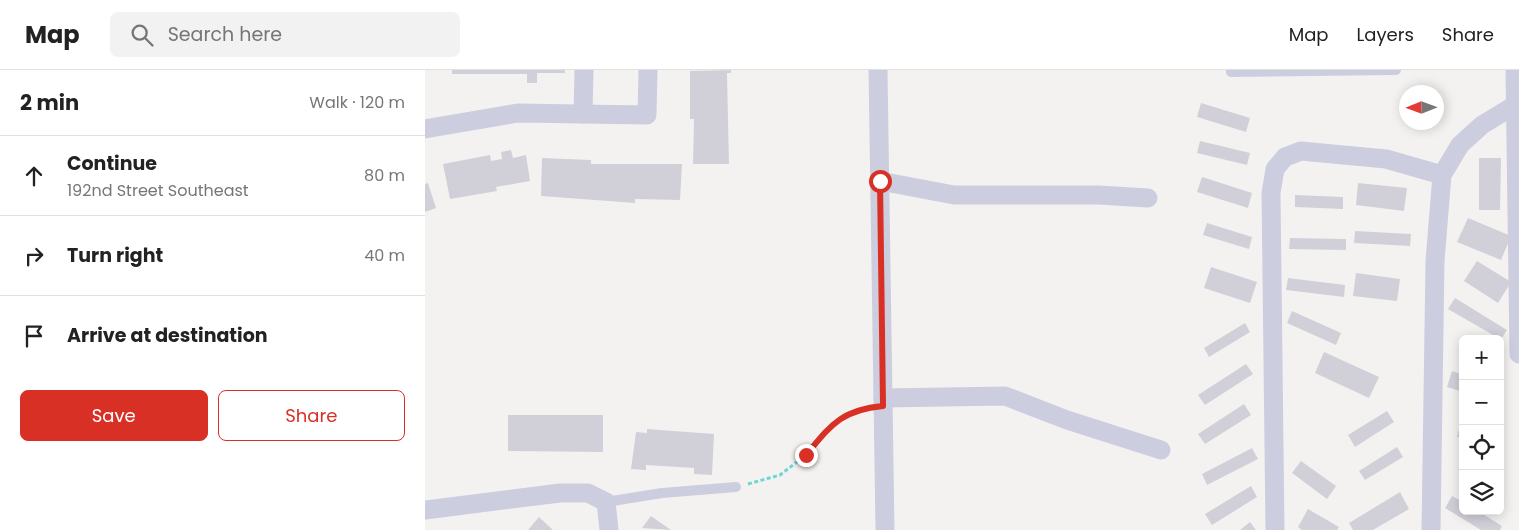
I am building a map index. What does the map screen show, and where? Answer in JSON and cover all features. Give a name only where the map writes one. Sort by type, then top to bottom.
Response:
[{"type":"street","points":[[583,114],[584,70]]},
{"type":"street","points":[[425,129],[518,113],[647,115],[648,70]]},
{"type":"street","points":[[878,70],[885,530]]},
{"type":"street","points":[[1515,70],[1519,354]]},
{"type":"street","points":[[1431,530],[1435,261],[1442,175],[1460,145],[1482,125],[1515,105]]},
{"type":"street","points":[[1275,530],[1271,193],[1275,169],[1285,157],[1301,152],[1386,159],[1442,175]]},
{"type":"street","points":[[880,181],[954,195],[1098,195],[1148,198]]},
{"type":"street","points":[[883,402],[1005,396],[1067,420],[1161,450]]},
{"type":"street","points":[[425,510],[560,493],[588,493],[606,502],[609,530]]},
{"type":"lane","points":[[1231,70],[1231,72],[1396,70]]},
{"type":"lane","points":[[606,502],[662,492],[736,487]]},
{"type":"path","points":[[736,487],[780,475],[806,455],[834,422],[883,402]]},
{"type":"building","points":[[452,70],[565,70],[565,73],[537,73],[537,83],[527,83],[527,74],[452,74]]},
{"type":"building","points":[[731,70],[731,73],[727,73],[729,164],[693,164],[694,119],[690,119],[690,71]]},
{"type":"building","points":[[1201,103],[1250,118],[1246,132],[1197,117]]},
{"type":"building","points":[[1200,141],[1250,153],[1247,165],[1197,153]]},
{"type":"building","points":[[511,150],[513,158],[526,155],[530,181],[496,187],[497,191],[450,199],[443,164],[490,155],[491,161],[502,159],[501,152]]},
{"type":"building","points":[[542,158],[591,160],[591,164],[682,164],[680,200],[635,199],[635,203],[541,196]]},
{"type":"building","points":[[1479,158],[1501,158],[1500,210],[1479,210]]},
{"type":"building","points":[[1202,177],[1252,193],[1248,208],[1197,192]]},
{"type":"building","points":[[428,183],[436,208],[425,212],[425,184]]},
{"type":"building","points":[[1358,183],[1407,188],[1404,211],[1356,205]]},
{"type":"building","points":[[1295,195],[1343,197],[1343,209],[1295,207]]},
{"type":"building","points":[[1468,218],[1511,236],[1501,260],[1457,242]]},
{"type":"building","points":[[1207,223],[1252,237],[1249,249],[1203,235]]},
{"type":"building","points":[[1355,231],[1411,234],[1410,246],[1354,243]]},
{"type":"building","points":[[1290,238],[1346,239],[1346,250],[1289,249]]},
{"type":"building","points":[[1477,261],[1511,282],[1498,303],[1464,281]]},
{"type":"building","points":[[1211,267],[1257,282],[1250,303],[1204,288]]},
{"type":"building","points":[[1356,273],[1400,279],[1397,301],[1353,296]]},
{"type":"building","points":[[1288,278],[1345,285],[1344,297],[1286,290]]},
{"type":"building","points":[[1455,298],[1507,330],[1504,335],[1493,335],[1448,309]]},
{"type":"building","points":[[1292,311],[1341,333],[1336,345],[1287,323]]},
{"type":"building","points":[[1245,323],[1250,332],[1209,357],[1204,348]]},
{"type":"building","points":[[1324,352],[1379,377],[1369,398],[1315,373]]},
{"type":"building","points":[[1246,364],[1253,374],[1205,405],[1198,395]]},
{"type":"building","points":[[1452,371],[1459,374],[1459,391],[1447,387]]},
{"type":"building","points":[[1244,404],[1251,415],[1205,444],[1198,434]]},
{"type":"building","points":[[1387,411],[1394,422],[1355,447],[1348,435]]},
{"type":"building","points":[[508,415],[603,415],[603,452],[508,451]]},
{"type":"building","points":[[647,429],[714,434],[712,475],[694,474],[694,468],[646,465],[646,470],[631,469],[636,432],[647,433]]},
{"type":"building","points":[[1397,447],[1403,457],[1365,480],[1359,471]]},
{"type":"building","points":[[1252,448],[1258,459],[1207,485],[1202,474]]},
{"type":"building","points":[[1301,461],[1336,486],[1327,499],[1292,473]]},
{"type":"building","points":[[1251,486],[1257,497],[1212,525],[1205,514]]},
{"type":"building","points":[[1400,492],[1409,509],[1373,530],[1353,530],[1349,523]]},
{"type":"building","points":[[1452,496],[1459,500],[1459,515],[1484,515],[1502,526],[1500,530],[1481,530],[1445,508]]},
{"type":"building","points":[[1308,509],[1339,527],[1337,530],[1302,530],[1298,527]]},
{"type":"building","points":[[651,516],[671,530],[642,528]]},
{"type":"building","points":[[539,517],[553,530],[528,530]]},
{"type":"building","points":[[1250,522],[1256,530],[1240,530]]},
{"type":"route","points":[[806,455],[834,422],[865,408],[883,406],[880,181]]}]
